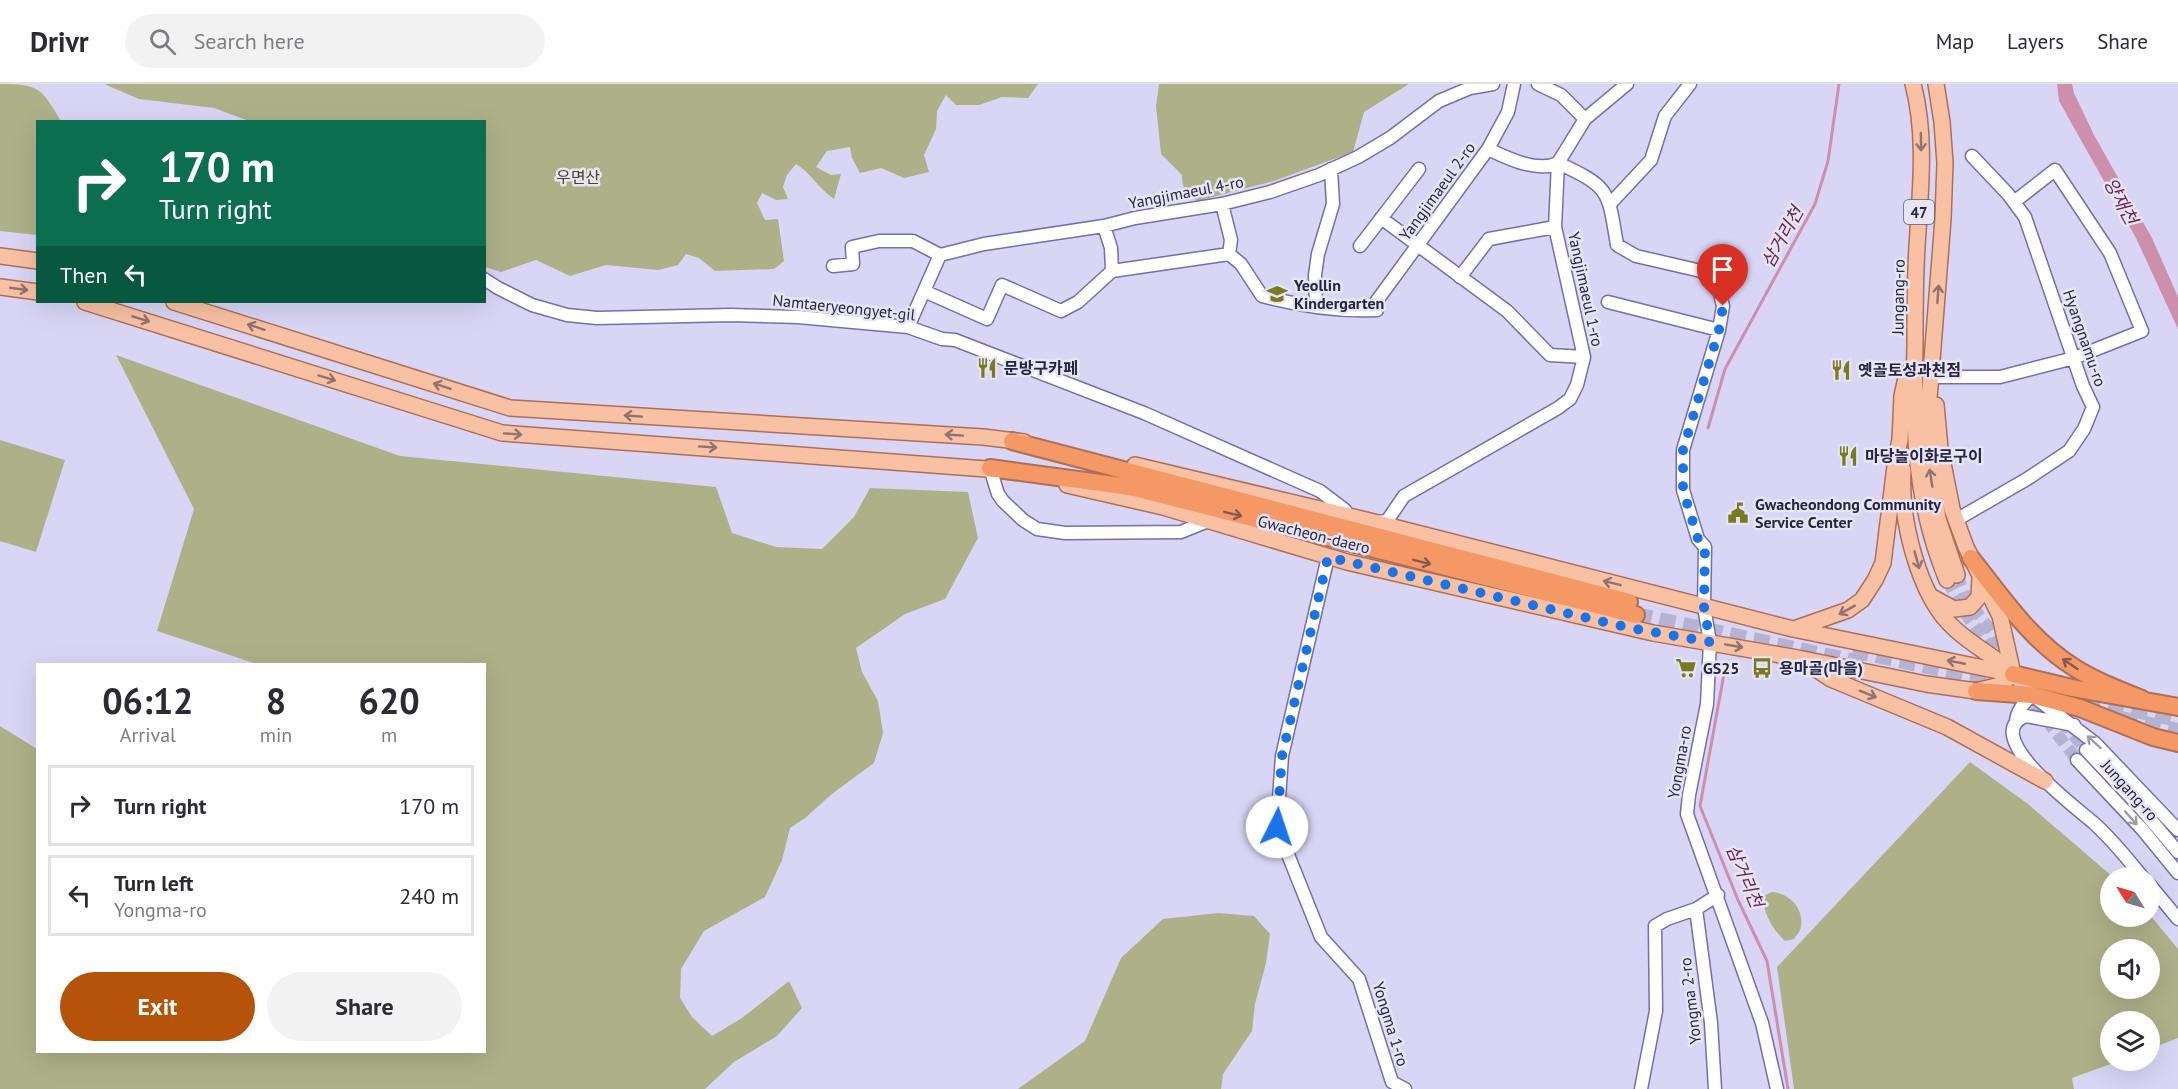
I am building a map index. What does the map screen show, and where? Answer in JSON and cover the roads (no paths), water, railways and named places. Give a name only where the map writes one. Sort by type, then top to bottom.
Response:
[{"type":"highway","name":"Gwacheon-daero","points":[[990,468],[1130,488],[1637,610],[1012,441]]},
{"type":"highway","points":[[1975,565],[2018,619],[2054,652],[2075,668],[2142,699]]},
{"type":"highway","points":[[2013,674],[2072,688],[2178,706]]},
{"type":"highway","points":[[1976,691],[2032,695],[2080,708],[2153,737],[2178,743]]},
{"type":"main road","name":"Jungang-ro","points":[[1913,84],[1917,98],[1922,175],[1917,249],[1913,398],[1916,466],[1928,530],[1952,577],[1938,519],[1926,437],[1934,352],[1945,163],[1936,84]]},
{"type":"main road","points":[[0,256],[36,261]]},
{"type":"main road","points":[[0,287],[36,292]]},
{"type":"main road","points":[[88,303],[501,433],[990,468],[1163,507],[1328,557],[1641,631],[1798,658],[1915,682],[1976,691],[2000,685],[2013,674]]},
{"type":"main road","points":[[177,303],[510,408],[983,437],[1044,443],[1348,516],[1793,629],[2013,674]]},
{"type":"main road","points":[[1793,629],[1848,610],[1862,600],[1883,563],[1900,440],[1902,396],[1915,341]]},
{"type":"main road","points":[[1934,352],[1938,377],[1936,402],[1940,448],[1946,484],[1956,520],[2002,623],[2013,674]]},
{"type":"main road","points":[[1900,440],[1903,457],[1903,498],[1907,521],[1929,595],[1955,630],[2013,674],[2032,695]]},
{"type":"main road","points":[[1929,595],[1954,609],[1970,607],[1979,597],[1980,590],[1975,565]]},
{"type":"main road","points":[[1798,658],[1831,679],[1947,727],[2045,781]]},
{"type":"street","name":"Yangjimaeul 4-ro","points":[[940,255],[984,244],[1104,226],[1136,218],[1222,204],[1270,192],[1319,175],[1358,157],[1390,138],[1439,101],[1470,88],[1493,84]]},
{"type":"street","name":"Yangjimaeul 2-ro","points":[[1316,307],[1348,311],[1377,310],[1376,302],[1488,149],[1508,112],[1514,84]]},
{"type":"street","points":[[1538,84],[1561,95],[1585,119]]},
{"type":"street","name":"Yangjimaeul 1-ro","points":[[1374,523],[1387,521],[1404,496],[1570,399],[1577,385],[1584,357],[1555,227],[1558,164],[1585,119],[1627,84]]},
{"type":"street","points":[[1488,149],[1516,163],[1552,166],[1558,164],[1594,181],[1605,193],[1610,204],[1651,160],[1665,116],[1690,84]]},
{"type":"street","name":"Hyangnamu-ro","points":[[1956,520],[2027,479],[2069,451],[2084,429],[2093,407],[2083,386],[2025,217],[1972,156]]},
{"type":"street","points":[[924,291],[987,319],[1002,285],[1060,311],[1078,302],[1112,271],[1229,254],[1241,264],[1262,296],[1316,307],[1318,254],[1333,204],[1331,169]]},
{"type":"street","points":[[1360,246],[1419,169]]},
{"type":"street","points":[[1938,377],[2000,376],[2074,358],[2142,331],[2110,253],[2055,170],[2014,202]]},
{"type":"street","points":[[1222,204],[1231,240],[1229,254]]},
{"type":"street","name":"Yongma-ro","points":[[1610,204],[1617,245],[1636,256],[1701,271],[1718,286],[1723,306],[1719,330],[1683,450],[1683,490],[1698,539],[1705,547],[1704,607],[1710,642],[1707,704],[1687,814],[1762,1023],[1777,1089]]},
{"type":"street","points":[[1381,218],[1507,311],[1550,355],[1584,357]]},
{"type":"street","points":[[1104,226],[1111,248],[1112,271]]},
{"type":"street","points":[[1460,277],[1489,238],[1555,227]]},
{"type":"street","points":[[833,266],[853,264],[852,247],[879,241],[913,242],[940,255],[908,327]]},
{"type":"street","name":"Namtaeryeongyet-gil","points":[[486,280],[532,305],[567,315],[597,318],[731,315],[798,317],[908,327],[942,339],[955,340],[1144,413],[1320,491],[1346,510],[1348,516]]},
{"type":"street","points":[[1608,302],[1719,330]]},
{"type":"street","points":[[990,468],[1003,501],[1023,520],[1037,529],[1065,533],[1180,532],[1208,521]]},
{"type":"street","name":"Yongma 1-ro","points":[[1328,557],[1282,756],[1277,827],[1321,937],[1359,979],[1392,1082],[1405,1089]]},
{"type":"street","points":[[2135,867],[2095,824],[2027,763],[2016,747],[2013,736],[2016,717],[2020,708],[2032,695],[2107,754],[2178,830]]},
{"type":"street","points":[[2016,724],[2021,718],[2028,716],[2074,726]]},
{"type":"street","name":"Jungang-ro","points":[[2178,852],[2139,806],[2082,755],[2178,873]]},
{"type":"street","points":[[1641,1089],[1656,1011],[1655,926],[1667,919],[1696,909],[1718,896]]},
{"type":"street","points":[[2160,898],[2178,920]]},
{"type":"street","name":"Yongma 2-ro","points":[[1696,909],[1711,1023],[1715,1089]]},
{"type":"water","name":"양재천","points":[[2057,84],[2072,84],[2094,135],[2152,238],[2178,297],[2178,329],[2136,238],[2059,101]]},
{"type":"waterway","name":"삼거리천","points":[[1708,428],[1725,369],[1815,204],[1828,161],[1839,84]]},
{"type":"waterway","name":"삼거리천","points":[[1724,674],[1700,806],[1738,900],[1767,961],[1788,1089]]},
{"type":"tunnel","points":[[1957,575],[1966,598],[2008,653]]},
{"type":"tunnel","points":[[1947,580],[1964,612],[1997,656]]},
{"type":"tunnel","points":[[1636,615],[1869,665]]},
{"type":"tunnel","points":[[1853,650],[2013,684]]},
{"type":"tunnel","points":[[2038,689],[2178,719]]},
{"type":"tunnel","points":[[2024,691],[2077,760]]},
{"type":"tunnel","points":[[2121,719],[2178,731]]},
{"type":"tunnel","points":[[2062,721],[2086,750]]},
{"type":"place","name":"Yeollin Kindergarten","points":[[1277,294]]},
{"type":"place","name":"문방구카페","points":[[987,368]]},
{"type":"place","name":"옛골토성과천점","points":[[1841,370]]},
{"type":"place","name":"마당놀이화로구이","points":[[1848,456]]},
{"type":"place","name":"Gwacheondong Community Service Center","points":[[1738,513]]},
{"type":"place","name":"GS25","points":[[1686,668]]},
{"type":"place","name":"용마골(마을)","points":[[1762,668]]},
{"type":"park label","name":"우면산","points":[[578,177]]}]
